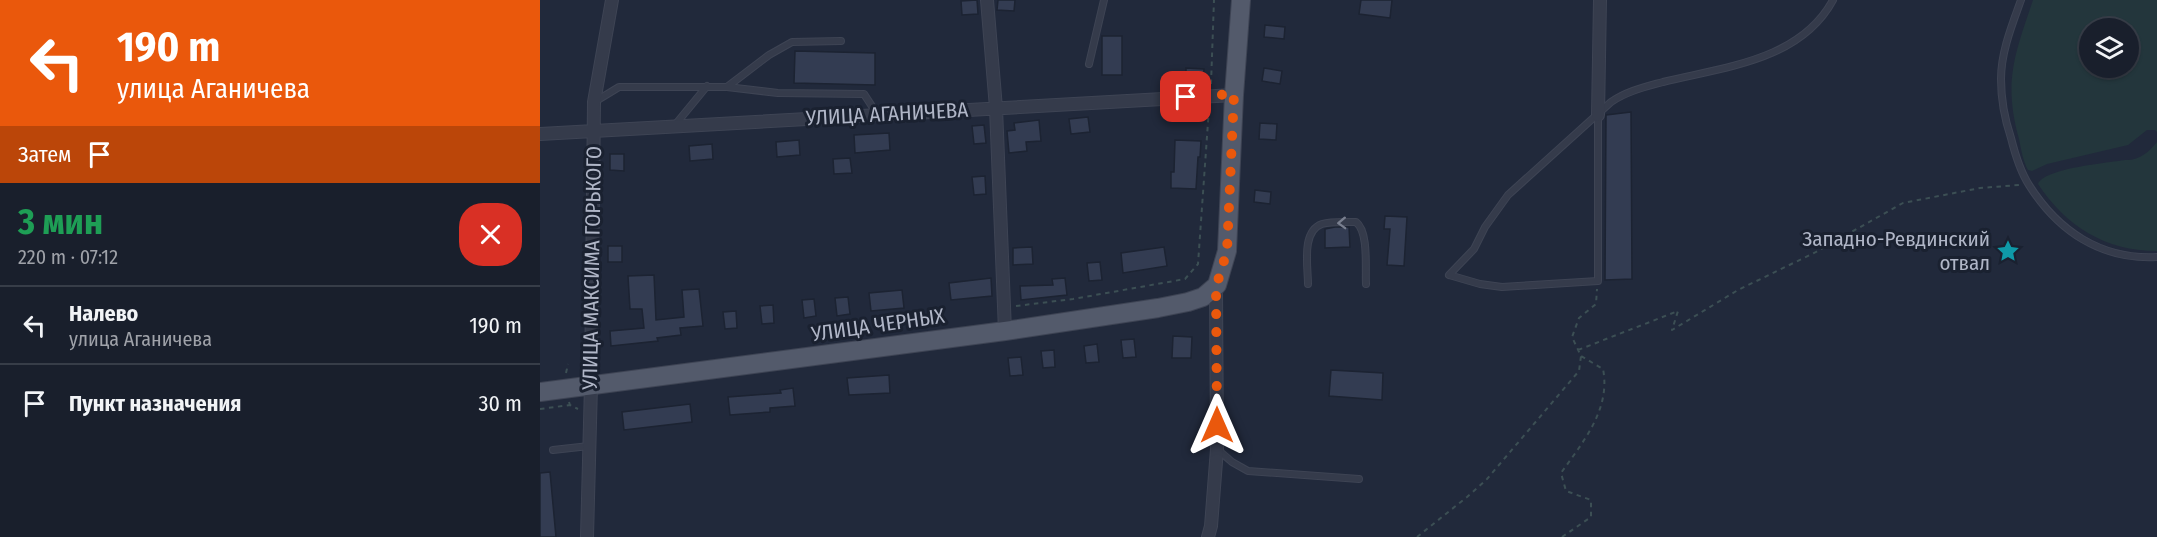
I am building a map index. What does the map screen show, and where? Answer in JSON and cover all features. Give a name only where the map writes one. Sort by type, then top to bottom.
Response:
[{"type":"main road","points":[[1216,287],[1227,251],[1241,0]]},
{"type":"main road","name":"УЛИЦА ЧЕРНЫХ","points":[[540,392],[1005,330],[1178,304],[1203,297],[1216,287]]},
{"type":"street","name":"УЛИЦА МАКСИМА ГОРЬКОГО","points":[[587,537],[594,102],[612,0]]},
{"type":"street","points":[[987,0],[996,108],[1005,330]]},
{"type":"street","points":[[1598,115],[1600,0]]},
{"type":"street","name":"УЛИЦА АГАНИЧЕВА","points":[[540,134],[1234,94]]},
{"type":"street","points":[[1208,537],[1212,526],[1217,449],[1216,287]]},
{"type":"lane","points":[[1089,64],[1104,0]]},
{"type":"lane","points":[[1598,115],[1598,281],[1502,287],[1480,284],[1449,275],[1474,249],[1485,227],[1508,195],[1611,102],[1629,92],[1755,60],[1773,53],[1809,30],[1829,8],[1833,0]]},
{"type":"lane","points":[[2021,0],[2002,61],[2001,80],[2008,127],[2018,163],[2028,184],[2043,204],[2078,237],[2094,246],[2127,256],[2157,257]]},
{"type":"lane","points":[[727,87],[769,55],[792,42],[841,41]]},
{"type":"lane","points":[[594,102],[619,87],[707,86],[778,93],[864,94],[877,115]]},
{"type":"lane","points":[[674,126],[707,86]]},
{"type":"lane","points":[[1308,284],[1308,245],[1312,231],[1324,223],[1356,222],[1362,228],[1364,236],[1366,284]]},
{"type":"lane","points":[[553,450],[589,446]]},
{"type":"lane","points":[[1217,449],[1232,462],[1248,471],[1359,479]]},
{"type":"path","points":[[1004,308],[1073,299],[1185,279],[1198,264],[1210,96],[1214,0]]},
{"type":"path","points":[[1578,350],[1678,311],[1672,330],[1738,290],[1814,253],[1902,202],[1980,188],[2028,184]]},
{"type":"path","points":[[1418,537],[1486,479],[1580,371],[1581,356],[1572,338],[1579,318],[1596,304],[1598,281]]},
{"type":"path","points":[[1562,537],[1591,517],[1591,500],[1566,491],[1562,473],[1603,406],[1606,383],[1603,369],[1581,356]]},
{"type":"path","points":[[540,409],[570,405]]},
{"type":"shaded area","points":[[2033,0],[2157,0],[2157,132],[2147,130],[2128,145],[2047,164],[2032,171],[2028,170],[2022,155],[2012,101],[2016,53]]},
{"type":"shaded area","points":[[2157,142],[2157,251],[2120,246],[2088,233],[2061,212],[2038,184],[2043,178],[2064,170],[2135,159]]},
{"type":"building","points":[[977,0],[978,14],[962,15],[961,1]]},
{"type":"building","points":[[998,0],[1015,0],[1014,11],[997,10]]},
{"type":"building","points":[[1361,0],[1392,0],[1390,18],[1359,14]]},
{"type":"building","points":[[1265,25],[1285,27],[1284,39],[1264,37]]},
{"type":"building","points":[[1102,36],[1122,36],[1122,75],[1102,75]]},
{"type":"building","points":[[795,51],[875,53],[875,85],[794,83]]},
{"type":"building","points":[[1186,68],[1204,69],[1203,84],[1186,83]]},
{"type":"building","points":[[1264,68],[1282,71],[1280,84],[1262,81]]},
{"type":"building","points":[[1631,112],[1632,279],[1605,280],[1606,115]]},
{"type":"building","points":[[1088,117],[1090,132],[1071,134],[1069,119]]},
{"type":"building","points":[[1039,120],[1041,141],[1026,142],[1027,151],[1009,153],[1007,131],[1015,130],[1014,123]]},
{"type":"building","points":[[1260,123],[1277,124],[1276,140],[1259,139]]},
{"type":"building","points":[[984,125],[986,143],[974,144],[972,126]]},
{"type":"building","points":[[889,133],[890,150],[855,153],[854,135]]},
{"type":"building","points":[[799,140],[800,155],[777,157],[776,142]]},
{"type":"building","points":[[1175,140],[1201,141],[1196,189],[1171,188]]},
{"type":"building","points":[[712,144],[713,159],[690,161],[689,146]]},
{"type":"building","points":[[610,154],[624,154],[624,171],[610,170]]},
{"type":"building","points":[[850,158],[852,173],[834,174],[833,159]]},
{"type":"building","points":[[985,176],[986,194],[974,195],[972,177]]},
{"type":"building","points":[[1255,190],[1271,192],[1270,204],[1254,202]]},
{"type":"building","points":[[1385,216],[1407,217],[1404,266],[1387,265],[1390,229],[1384,229]]},
{"type":"building","points":[[1349,227],[1350,247],[1325,248],[1325,229]]},
{"type":"building","points":[[608,246],[622,246],[622,262],[608,262]]},
{"type":"building","points":[[1032,247],[1033,264],[1013,265],[1013,248]]},
{"type":"building","points":[[1164,247],[1167,266],[1123,273],[1121,253]]},
{"type":"building","points":[[1100,262],[1102,280],[1089,281],[1087,263]]},
{"type":"building","points":[[654,275],[656,320],[684,317],[682,290],[699,289],[703,326],[680,328],[681,335],[657,338],[658,341],[611,346],[610,331],[644,328],[642,309],[630,309],[628,276]]},
{"type":"building","points":[[991,278],[992,296],[951,300],[949,283]]},
{"type":"building","points":[[1065,278],[1067,295],[1021,300],[1020,286],[1053,285],[1052,279]]},
{"type":"building","points":[[902,290],[904,308],[871,311],[869,293]]},
{"type":"building","points":[[848,297],[850,314],[837,316],[835,298]]},
{"type":"building","points":[[814,299],[816,316],[804,318],[802,300]]},
{"type":"building","points":[[773,305],[774,323],[762,324],[760,306]]},
{"type":"building","points":[[736,311],[737,328],[725,329],[723,312]]},
{"type":"building","points":[[1173,336],[1192,337],[1191,358],[1172,358]]},
{"type":"building","points":[[1134,339],[1136,357],[1123,358],[1121,340]]},
{"type":"building","points":[[1097,344],[1099,362],[1086,363],[1084,346]]},
{"type":"building","points":[[1054,350],[1055,367],[1043,368],[1041,351]]},
{"type":"building","points":[[1021,357],[1023,375],[1010,376],[1008,358]]},
{"type":"building","points":[[1331,370],[1383,373],[1382,400],[1329,396]]},
{"type":"building","points":[[889,375],[890,393],[849,395],[847,378]]},
{"type":"building","points":[[793,388],[795,406],[770,408],[770,412],[730,415],[728,397],[781,393],[780,390]]},
{"type":"building","points":[[690,404],[692,422],[624,430],[622,412]]},
{"type":"building","points":[[550,472],[556,537],[540,537],[540,473]]},
{"type":"place","name":"Западно-Ревдинский отвал","points":[[2008,251]]},
{"type":"route","points":[[1186,97],[1234,94],[1227,251],[1216,287],[1217,425]]}]
